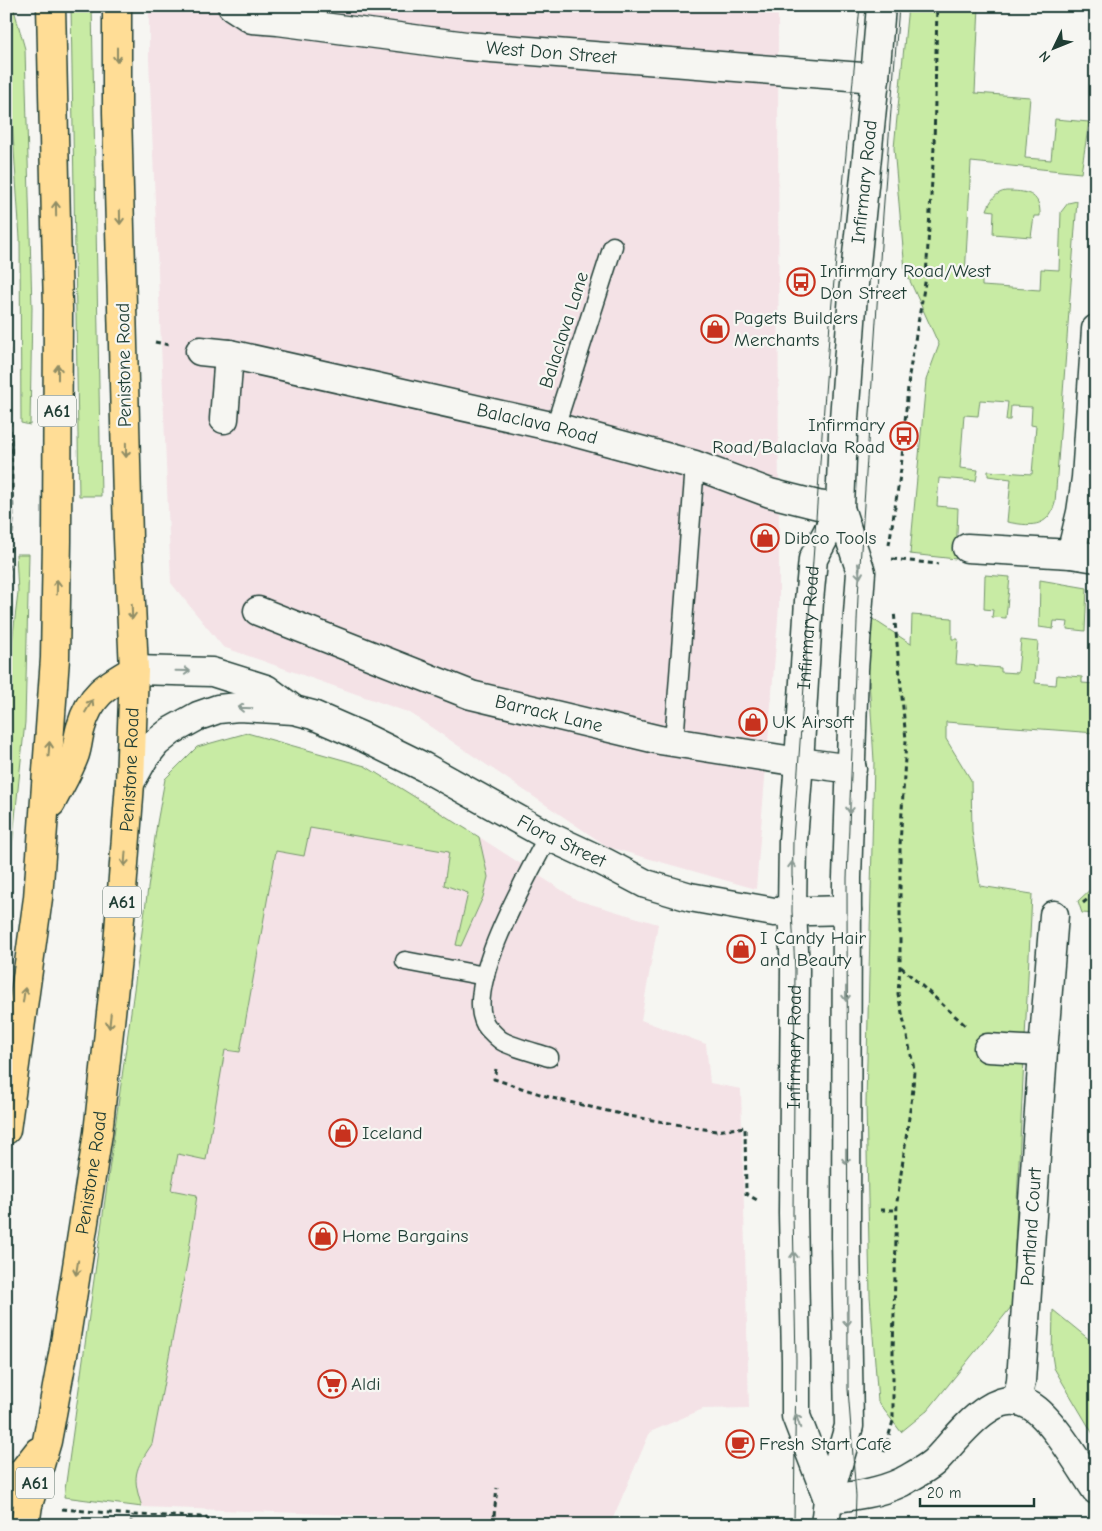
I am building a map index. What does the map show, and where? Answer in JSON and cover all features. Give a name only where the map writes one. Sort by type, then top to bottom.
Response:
[{"type":"highway","name":"A61","points":[[6,1130],[38,898],[55,658],[58,309],[51,6]]},
{"type":"highway","name":"Penistone Road","points":[[20,1508],[47,1441],[64,1349],[98,1133],[117,958],[130,783],[134,670],[128,538],[116,6]]},
{"type":"highway","points":[[45,815],[75,754],[83,720],[90,703],[107,686],[134,670]]},
{"type":"street","name":"West Don Street","points":[[232,6],[252,20],[278,21],[466,46],[875,78]]},
{"type":"street","name":"Infirmary Road","points":[[827,1512],[849,1426],[846,1238],[847,910],[854,670],[861,572],[840,508],[843,433],[853,294],[881,6]]},
{"type":"street","points":[[967,548],[1083,556],[1081,512],[1086,478],[1096,329]]},
{"type":"street","name":"Balaclava Road","points":[[200,351],[229,354],[555,427],[695,465],[770,493],[818,505],[840,508]]},
{"type":"street","points":[[224,420],[229,354]]},
{"type":"street","name":"Infirmary Road","points":[[827,1512],[796,1416],[793,1213],[795,970],[792,911],[793,840],[813,559],[840,508]]},
{"type":"street","name":"Barrack Lane","points":[[258,612],[470,695],[660,740],[852,769]]},
{"type":"street","name":"Flora Street","points":[[134,670],[212,672],[266,688],[294,710]]},
{"type":"street","name":"Flora Street","points":[[130,783],[144,758],[156,744],[171,731],[198,716],[218,709],[294,710],[313,715],[415,762],[548,836],[646,884],[690,897],[774,912],[847,910]]},
{"type":"street","name":"Portland Court","points":[[1017,1401],[1021,1381],[1054,915]]},
{"type":"street","points":[[988,1048],[1043,1051]]},
{"type":"street","points":[[827,1512],[868,1493],[901,1482],[933,1462],[955,1436],[970,1422],[1002,1402],[1017,1401],[1031,1406],[1047,1420],[1096,1490]]},
{"type":"lane","name":"Balaclava Lane","points":[[555,427],[613,246]]},
{"type":"lane","points":[[674,742],[695,465]]},
{"type":"lane","points":[[548,836],[501,930],[487,965],[481,994],[482,1017],[487,1026],[502,1041],[549,1057]]},
{"type":"lane","points":[[405,961],[485,976]]},
{"type":"path","points":[[888,548],[900,470],[908,375],[926,277],[934,147],[937,6]]},
{"type":"path","points":[[6,277],[13,520],[6,602]]},
{"type":"path","points":[[123,336],[200,351]]},
{"type":"path","points":[[887,558],[960,566],[967,548]]},
{"type":"path","points":[[868,1493],[886,1446],[893,1421],[892,1350],[897,1202],[913,1089],[914,1069],[898,994],[900,967],[900,846],[906,740],[894,608]]},
{"type":"path","points":[[900,967],[982,1040],[988,1048]]},
{"type":"path","points":[[502,1041],[494,1079],[552,1098],[629,1116],[716,1131],[745,1127],[746,1194]]},
{"type":"path","points":[[493,1525],[497,1488]]},
{"type":"path","points":[[20,1508],[133,1515],[206,1517],[213,1525]]},
{"type":"path","points":[[130,1525],[133,1515]]},
{"type":"shaded area","points":[[149,6],[778,6],[779,606],[756,889],[608,847],[410,713],[223,647],[171,583],[149,59]]},
{"type":"shaded area","points":[[247,733],[365,766],[577,900],[658,924],[641,1020],[706,1044],[710,1083],[741,1089],[749,1408],[703,1409],[650,1432],[610,1525],[142,1507],[64,1497],[157,823],[165,779],[197,747]]},
{"type":"green space","points":[[6,6],[13,6],[25,49],[32,308],[30,425],[21,423],[20,238],[6,33]]},
{"type":"green space","points":[[71,6],[92,6],[101,496],[79,496]]},
{"type":"green space","points":[[908,6],[979,6],[975,93],[1030,97],[1025,158],[1051,160],[1055,119],[1089,122],[1081,173],[971,162],[965,277],[982,279],[982,286],[1040,290],[1041,269],[1059,270],[1061,212],[1068,203],[1077,201],[1055,503],[1048,517],[1037,524],[1007,522],[1011,479],[988,476],[988,471],[1032,474],[1036,426],[1031,425],[1032,407],[1011,406],[1010,420],[1006,420],[1008,402],[980,400],[978,416],[964,415],[960,468],[978,470],[976,481],[939,478],[937,506],[958,508],[956,559],[910,554],[926,380],[939,345],[905,270],[894,148]]},
{"type":"green space","points":[[1006,191],[1030,194],[1038,202],[1040,216],[1034,216],[1031,237],[993,234],[994,211],[987,210],[990,203],[999,193]]},
{"type":"green space","points":[[16,554],[29,554],[25,722],[6,904],[6,693],[18,593]]},
{"type":"green space","points":[[985,575],[1010,577],[1006,618],[992,617],[993,610],[984,609]]},
{"type":"green space","points":[[1040,580],[1087,588],[1085,631],[1067,629],[1068,622],[1054,621],[1053,629],[1039,627]]},
{"type":"green space","points":[[865,614],[911,644],[912,615],[952,618],[952,639],[958,639],[956,664],[1001,668],[1001,672],[1018,673],[1021,640],[1038,642],[1035,683],[1056,685],[1057,675],[1082,677],[1082,683],[1096,684],[1096,733],[946,722],[946,739],[971,780],[972,831],[980,886],[1032,894],[1012,1306],[928,1410],[901,1432],[878,1402],[870,1296],[866,1103],[874,761]]},
{"type":"green space","points":[[247,733],[365,766],[479,837],[488,877],[483,897],[461,946],[456,945],[468,893],[444,885],[449,852],[310,828],[304,856],[276,851],[240,1052],[225,1050],[206,1160],[178,1154],[171,1190],[197,1195],[187,1263],[152,1444],[141,1461],[136,1474],[137,1488],[142,1507],[64,1497],[157,823],[165,779],[197,747]]},
{"type":"green space","points":[[1096,884],[1096,914],[1082,913],[1078,901]]},
{"type":"green space","points":[[1053,1310],[1096,1345],[1096,1439],[1054,1368],[1052,1355]]},
{"type":"tram line","points":[[794,1525],[796,1360],[793,1213],[795,970],[792,911],[793,840],[830,323],[860,6]]},
{"type":"tram line","points":[[855,1525],[856,1496],[848,1389],[847,878],[858,596],[883,214],[899,6]]},
{"type":"place","name":"Infirmary Road/West Don Street","points":[[801,282]]},
{"type":"place","name":"Pagets Builders Merchants","points":[[715,329]]},
{"type":"place","name":"Infirmary Road/Balaclava Road","points":[[904,436]]},
{"type":"place","name":"Dibco Tools","points":[[765,538]]},
{"type":"place","name":"UK Airsoft","points":[[753,722]]},
{"type":"place","name":"I Candy Hair and Beauty","points":[[741,949]]},
{"type":"place","name":"Iceland","points":[[343,1133]]},
{"type":"place","name":"Home Bargains","points":[[323,1236]]},
{"type":"place","name":"Aldi","points":[[332,1384]]},
{"type":"place","name":"Fresh Start Cafe","points":[[740,1444]]}]
